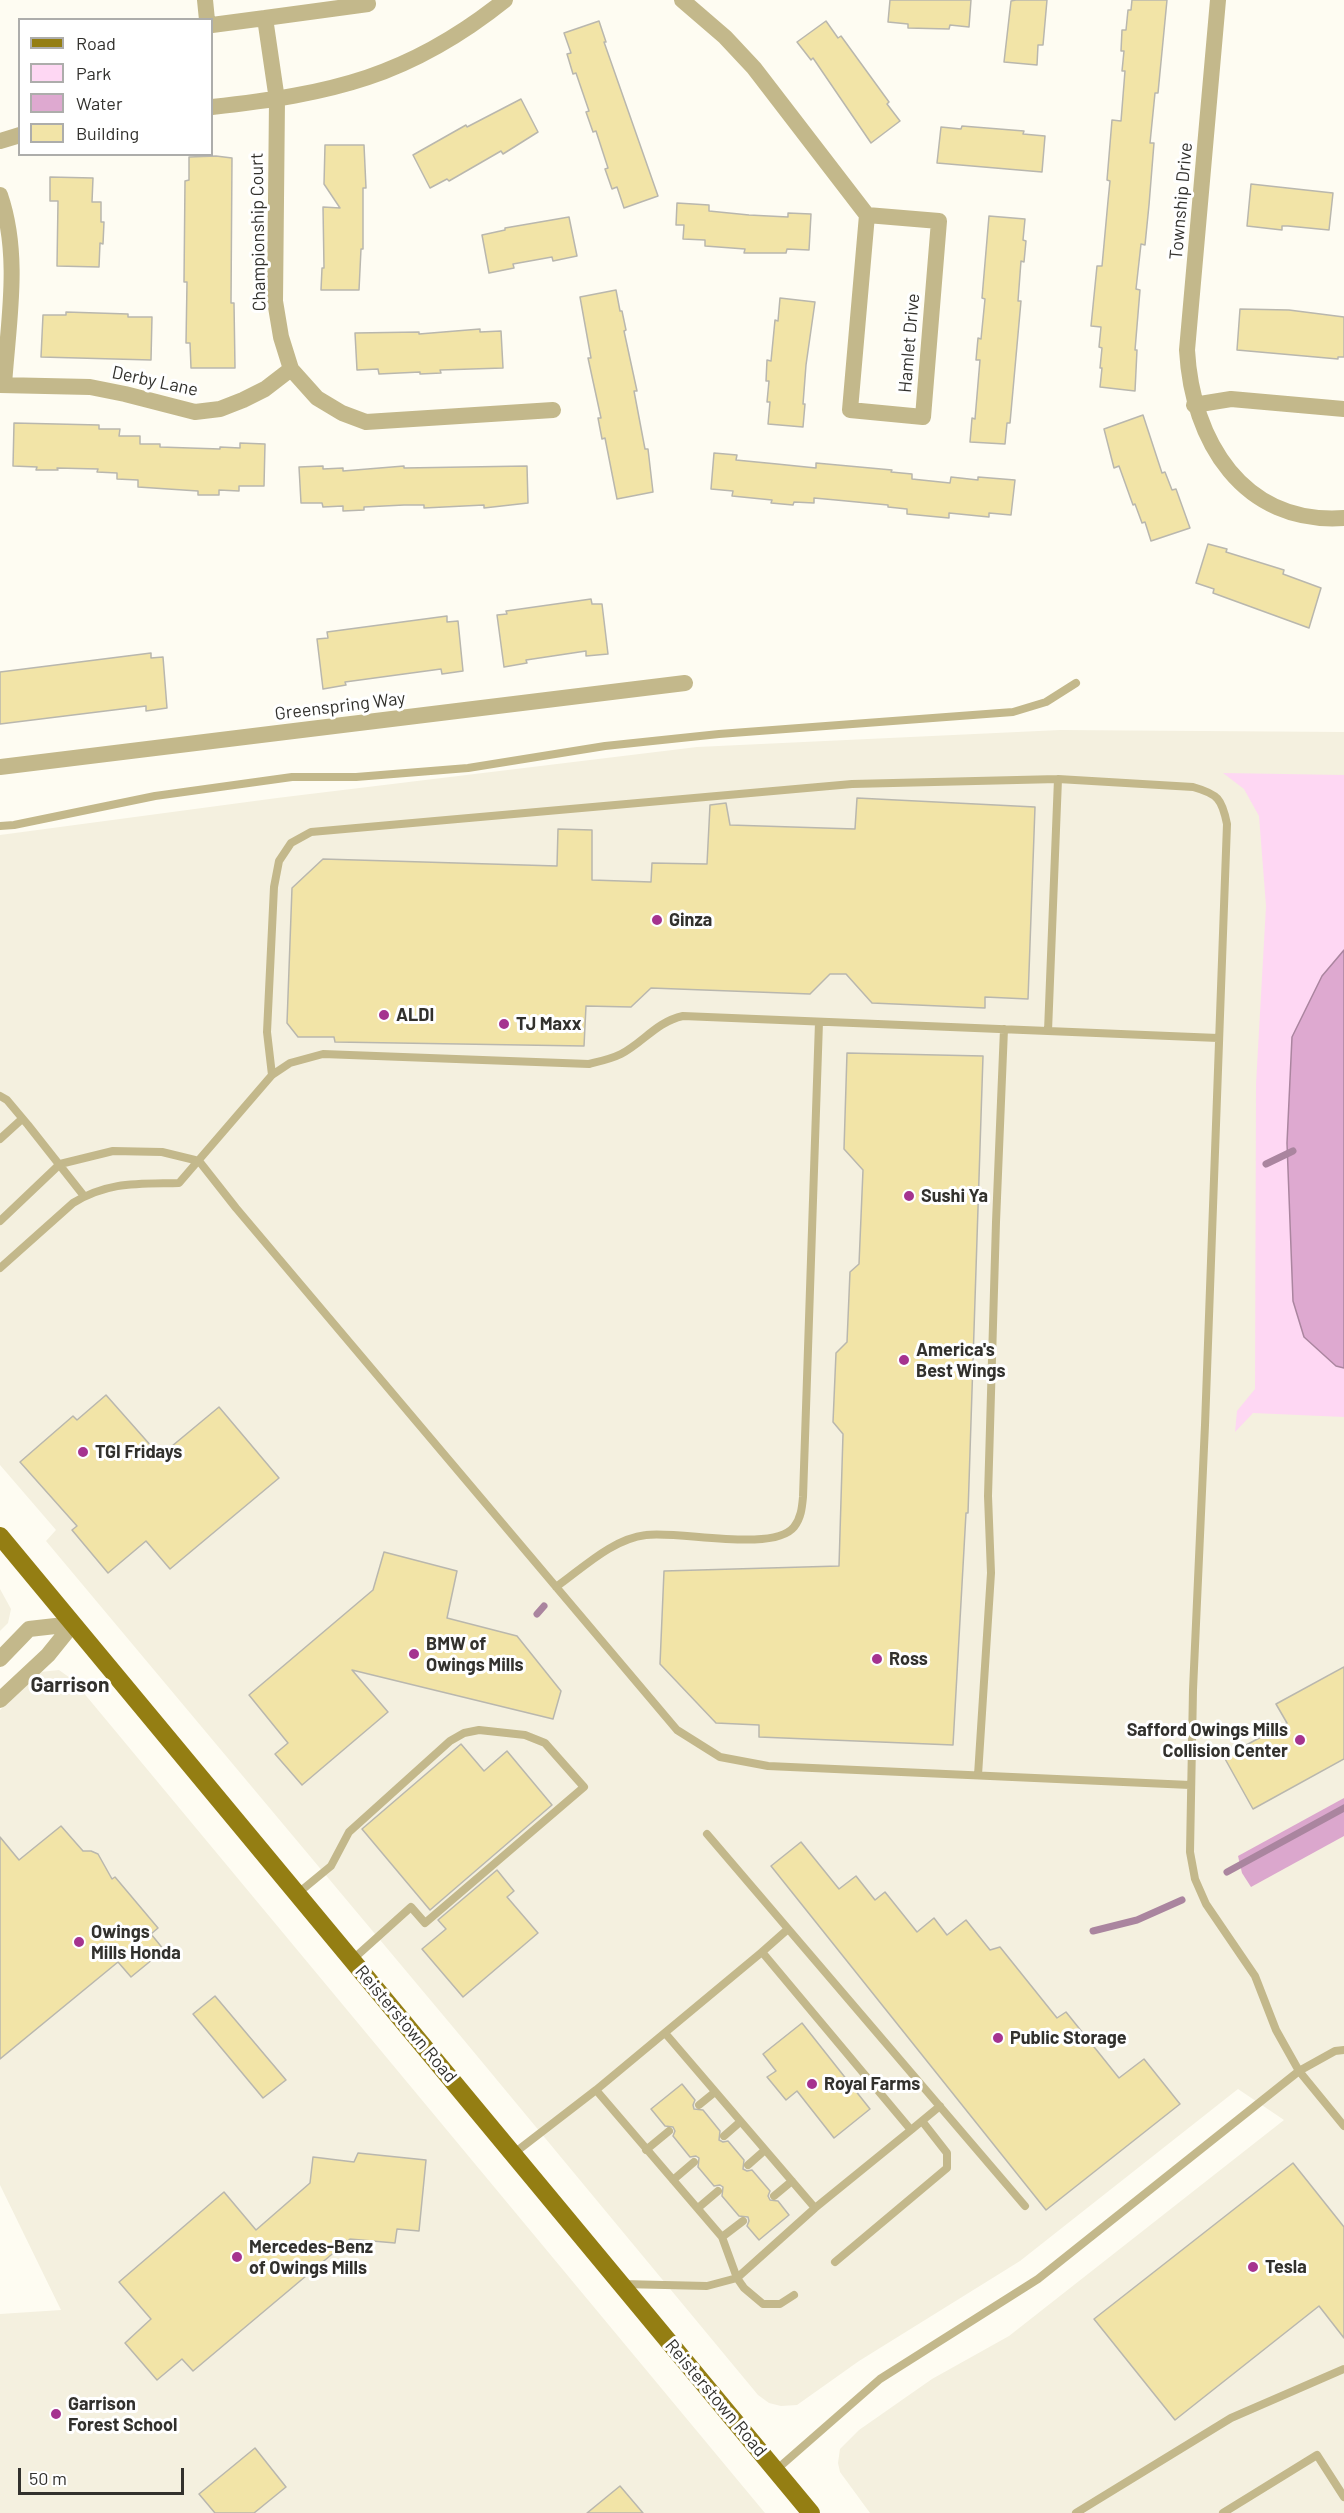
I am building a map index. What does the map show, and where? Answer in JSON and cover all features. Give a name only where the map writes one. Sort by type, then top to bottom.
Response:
[{"type":"main road","name":"Reisterstown Road","points":[[0,1536],[811,2513]]},
{"type":"street","points":[[205,0],[207,18]]},
{"type":"street","points":[[213,25],[368,4],[367,0]]},
{"type":"street","points":[[213,108],[277,100],[358,82],[403,65],[457,35],[505,0]]},
{"type":"street","points":[[682,0],[725,38],[754,68],[867,215]]},
{"type":"street","name":"Township Drive","points":[[1218,0],[1187,350],[1189,380],[1194,405],[1218,459],[1238,481],[1263,500],[1291,513],[1317,519],[1344,518]]},
{"type":"street","name":"Championship Court","points":[[265,18],[277,100],[275,301],[281,337],[291,369],[317,398],[342,413],[366,422],[553,410]]},
{"type":"street","points":[[0,141],[18,136]]},
{"type":"street","points":[[0,195],[10,243],[12,273],[2,385]]},
{"type":"street","name":"Hamlet Drive","points":[[867,215],[939,221],[923,417],[850,410],[867,215]]},
{"type":"street","name":"Derby Lane","points":[[2,385],[90,387],[195,412],[220,409],[243,400],[265,389],[291,369]]},
{"type":"street","points":[[1194,405],[1231,399],[1344,410]]},
{"type":"street","name":"Greenspring Way","points":[[0,767],[685,683]]},
{"type":"street","points":[[0,1659],[29,1629],[73,1624]]},
{"type":"street","points":[[0,1700],[48,1655],[73,1624]]},
{"type":"lane","points":[[0,826],[155,796],[292,777],[356,777],[468,768],[606,746],[673,739],[1013,712],[1046,702],[1076,682]]},
{"type":"lane","points":[[1048,1031],[1058,778]]},
{"type":"lane","points":[[272,1075],[267,1032],[274,887],[279,861],[291,843],[312,832],[852,784],[1058,778],[1193,787],[1212,792],[1224,806],[1227,824],[1190,1785],[1190,1852],[1195,1879],[1206,1904],[1255,1976],[1276,2030],[1299,2071],[1344,2126]]},
{"type":"lane","points":[[0,1268],[73,1203],[84,1196],[108,1186],[179,1183],[272,1075],[290,1063],[323,1054],[589,1064],[623,1053],[668,1019],[683,1016],[1218,1038]]},
{"type":"lane","points":[[556,1587],[600,1555],[630,1539],[646,1535],[672,1534],[726,1540],[759,1539],[778,1536],[792,1530],[800,1516],[803,1497],[819,1022]]},
{"type":"lane","points":[[978,1775],[991,1573],[988,1488],[1004,1029]]},
{"type":"lane","points":[[0,1096],[60,1164],[84,1196]]},
{"type":"lane","points":[[0,1139],[22,1119]]},
{"type":"lane","points":[[0,1221],[60,1164],[113,1151],[162,1152],[199,1161],[236,1208],[678,1730],[720,1757],[768,1766],[1190,1785]]},
{"type":"lane","points":[[297,1894],[331,1866],[349,1832],[450,1742],[464,1733],[479,1730],[525,1735],[545,1743],[584,1787],[425,1923],[411,1907],[352,1960]]},
{"type":"lane","points":[[706,1834],[1025,2205]]},
{"type":"lane","points":[[513,2154],[596,2090],[788,1929]]},
{"type":"lane","points":[[762,1952],[911,2130]]},
{"type":"lane","points":[[664,2033],[815,2208]]},
{"type":"lane","points":[[776,2470],[880,2379],[1038,2279],[1299,2071],[1335,2051],[1344,2050]]},
{"type":"lane","points":[[596,2090],[723,2237],[737,2278],[744,2288],[763,2304],[780,2304],[794,2295]]},
{"type":"lane","points":[[699,2105],[715,2092]]},
{"type":"lane","points":[[621,2284],[707,2286],[737,2278],[815,2208],[940,2106]]},
{"type":"lane","points":[[835,2262],[947,2168],[947,2153],[922,2121]]},
{"type":"lane","points":[[724,2136],[740,2122]]},
{"type":"lane","points":[[646,2150],[669,2131]]},
{"type":"lane","points":[[748,2165],[765,2150]]},
{"type":"lane","points":[[673,2180],[694,2162]]},
{"type":"lane","points":[[774,2196],[792,2181]]},
{"type":"lane","points":[[698,2208],[718,2191]]},
{"type":"lane","points":[[723,2237],[743,2221]]},
{"type":"lane","points":[[1076,2513],[1231,2418],[1344,2369]]},
{"type":"lane","points":[[1223,2513],[1317,2455],[1344,2497]]},
{"type":"shaded area","points":[[1060,730],[1344,732],[1344,2513],[870,2513],[840,2472],[838,2463],[840,2449],[859,2430],[932,2379],[1009,2336],[1284,2120],[1238,2089],[1020,2261],[859,2361],[797,2405],[781,2406],[769,2403],[758,2395],[46,1541],[56,1530],[0,1465],[0,835],[277,798],[697,747]]},
{"type":"shaded area","points":[[0,1589],[11,1609],[8,1623],[0,1631]]},
{"type":"shaded area","points":[[59,1670],[73,1680],[765,2513],[0,2513],[0,2314],[61,2310],[0,2185],[0,1710],[40,1672]]},
{"type":"shaded area","points":[[1344,1798],[1344,1836],[1251,1887],[1242,1873],[1238,1856]]},
{"type":"green space","points":[[1223,773],[1344,775],[1344,950],[1322,976],[1287,1143],[1293,1301],[1336,1366],[1344,1368],[1344,1417],[1253,1413],[1235,1432],[1237,1411],[1255,1389],[1256,1084],[1266,906],[1259,816],[1244,789]]},
{"type":"water","points":[[1344,950],[1344,1368],[1336,1366],[1304,1337],[1293,1301],[1287,1143],[1292,1037],[1322,976]]},
{"type":"building","points":[[890,0],[971,0],[969,27],[950,25],[949,29],[908,28],[908,24],[888,22]]},
{"type":"building","points":[[1047,0],[1043,45],[1038,45],[1037,65],[1004,62],[1011,1]]},
{"type":"building","points":[[1132,0],[1167,0],[1158,93],[1155,93],[1150,143],[1154,143],[1145,245],[1141,244],[1136,289],[1140,290],[1135,350],[1137,350],[1135,391],[1100,387],[1101,327],[1091,326],[1097,266],[1102,266],[1110,181],[1107,180],[1112,120],[1121,121],[1125,71],[1122,71],[1124,51],[1121,51],[1122,30],[1126,30],[1128,10],[1131,10]]},
{"type":"building","points":[[599,21],[606,42],[604,42],[658,196],[624,208],[617,187],[612,189],[605,169],[608,168],[596,131],[593,132],[586,112],[589,111],[576,73],[573,74],[567,54],[571,53],[564,33]]},
{"type":"building","points":[[826,21],[838,38],[841,36],[900,121],[871,143],[813,58],[811,60],[797,42]]},
{"type":"building","points":[[521,99],[538,132],[503,154],[501,151],[449,181],[447,179],[430,188],[413,155],[466,125],[467,127]]},
{"type":"building","points":[[962,126],[1024,131],[1023,134],[1045,136],[1042,172],[937,163],[941,127],[961,129]]},
{"type":"building","points":[[325,145],[364,145],[366,188],[363,188],[363,249],[361,249],[359,290],[321,290],[322,268],[324,268],[323,207],[340,208],[324,184]]},
{"type":"building","points":[[189,157],[232,158],[231,303],[234,303],[235,368],[191,368],[190,343],[186,343],[187,282],[184,282],[185,181],[189,180]]},
{"type":"building","points":[[50,177],[93,178],[92,202],[101,202],[101,222],[104,222],[99,267],[57,266],[58,201],[50,201]]},
{"type":"building","points":[[1251,184],[1333,193],[1329,230],[1282,226],[1282,230],[1247,226]]},
{"type":"building","points":[[677,203],[709,205],[709,211],[749,215],[788,217],[788,213],[811,214],[809,250],[787,249],[786,253],[744,253],[745,249],[705,246],[705,240],[683,239],[684,225],[676,225]]},
{"type":"building","points":[[989,216],[1025,219],[1023,240],[1026,241],[1024,262],[1021,261],[1018,301],[1021,301],[1010,423],[1007,423],[1005,444],[970,442],[972,418],[975,419],[980,360],[976,360],[978,338],[981,339],[985,299],[982,298]]},
{"type":"building","points":[[569,217],[577,256],[553,261],[552,257],[513,264],[514,268],[489,273],[482,235],[505,230],[505,228]]},
{"type":"building","points":[[616,290],[626,330],[624,331],[637,391],[634,391],[645,449],[648,449],[653,492],[617,499],[605,438],[602,439],[598,418],[601,418],[588,358],[591,358],[580,297]]},
{"type":"building","points":[[780,298],[815,302],[806,365],[803,427],[768,424],[770,402],[767,402],[769,381],[766,381],[767,360],[771,361],[775,320],[778,321]]},
{"type":"building","points":[[1240,309],[1289,310],[1344,317],[1344,357],[1338,357],[1338,359],[1237,350]]},
{"type":"building","points":[[66,312],[152,317],[151,360],[41,357],[43,315],[66,315]]},
{"type":"building","points":[[480,329],[480,332],[501,331],[503,368],[440,370],[441,373],[420,374],[420,372],[379,374],[378,369],[357,370],[355,333],[419,332],[419,334]]},
{"type":"building","points":[[1143,415],[1162,473],[1165,472],[1172,490],[1176,489],[1190,528],[1151,541],[1145,522],[1142,523],[1135,504],[1133,505],[1119,466],[1114,468],[1104,429]]},
{"type":"building","points":[[14,423],[99,425],[99,429],[120,429],[119,436],[140,436],[140,444],[160,444],[160,447],[220,449],[220,447],[240,448],[240,443],[265,444],[264,486],[239,486],[239,491],[219,490],[219,495],[198,495],[198,491],[138,487],[138,480],[117,479],[117,473],[97,472],[98,469],[36,470],[37,467],[13,466]]},
{"type":"building","points":[[714,453],[737,455],[736,460],[816,468],[816,463],[892,470],[891,472],[912,474],[912,479],[950,483],[951,477],[1015,480],[1011,515],[989,513],[989,517],[949,513],[949,518],[907,514],[907,509],[888,507],[888,505],[814,498],[814,503],[794,502],[793,505],[771,503],[772,500],[732,496],[733,491],[711,489]]},
{"type":"building","points":[[323,466],[323,469],[343,468],[343,471],[404,466],[404,468],[527,466],[528,503],[484,508],[484,505],[424,508],[424,505],[404,505],[364,507],[364,510],[343,511],[343,506],[323,507],[322,503],[301,503],[299,467]]},
{"type":"building","points":[[1208,544],[1284,570],[1283,574],[1321,588],[1309,628],[1213,593],[1214,589],[1196,583]]},
{"type":"building","points":[[591,599],[592,604],[602,604],[608,654],[586,656],[586,651],[526,660],[527,663],[504,667],[497,615],[507,614],[506,611]]},
{"type":"building","points":[[447,616],[447,622],[458,621],[463,671],[442,674],[441,669],[345,682],[346,685],[323,689],[317,639],[328,638],[327,632]]},
{"type":"building","points":[[151,653],[151,658],[163,657],[167,708],[146,711],[146,706],[0,724],[0,672]]},
{"type":"building","points":[[857,798],[1035,807],[1028,999],[985,997],[985,1008],[872,1003],[846,974],[830,974],[810,994],[651,988],[631,1007],[586,1006],[584,1046],[335,1042],[334,1037],[298,1037],[287,1023],[292,888],[323,859],[557,866],[558,829],[592,830],[592,880],[651,882],[652,863],[707,864],[710,805],[726,803],[730,825],[855,829]]},
{"type":"building","points":[[847,1053],[983,1056],[968,1513],[966,1513],[953,1745],[759,1737],[759,1725],[716,1723],[660,1664],[664,1571],[839,1566],[843,1434],[833,1422],[836,1353],[847,1342],[850,1272],[859,1264],[863,1170],[844,1149]]},
{"type":"building","points":[[106,1395],[160,1456],[219,1407],[279,1478],[170,1569],[146,1541],[108,1573],[72,1530],[77,1526],[20,1462],[73,1416],[77,1420]]},
{"type":"building","name":"BMW of Owings Mills","points":[[384,1552],[457,1571],[447,1618],[517,1636],[561,1691],[553,1719],[352,1670],[388,1712],[302,1785],[275,1754],[288,1743],[249,1695],[373,1590]]},
{"type":"building","name":"Safford Owings Mills Collision Center","points":[[1344,1667],[1344,1759],[1253,1809],[1224,1757],[1287,1723],[1276,1704]]},
{"type":"building","points":[[461,1744],[484,1771],[507,1751],[552,1805],[430,1910],[362,1829]]},
{"type":"building","name":"Owings Mills Honda","points":[[61,1826],[83,1851],[98,1854],[112,1879],[115,1877],[158,1928],[151,1934],[164,1950],[131,1977],[118,1962],[0,2059],[0,1837],[19,1860]]},
{"type":"building","name":"Public Storage","points":[[801,1842],[839,1889],[856,1876],[875,1900],[885,1892],[917,1932],[934,1918],[947,1935],[966,1920],[990,1950],[1000,1947],[1057,2018],[1066,2012],[1119,2078],[1144,2059],[1180,2104],[1046,2210],[771,1866]]},
{"type":"building","points":[[497,1870],[514,1891],[507,1897],[538,1933],[463,1997],[422,1949],[446,1929],[438,1920]]},
{"type":"building","points":[[215,1996],[286,2080],[263,2098],[193,2014]]},
{"type":"building","name":"Royal Farms","points":[[802,2023],[870,2109],[834,2138],[797,2091],[786,2100],[767,2077],[776,2071],[763,2054]]},
{"type":"building","points":[[682,2084],[695,2100],[694,2109],[703,2110],[720,2131],[719,2140],[728,2141],[744,2160],[743,2169],[752,2170],[770,2191],[768,2196],[770,2200],[778,2201],[789,2215],[759,2240],[747,2226],[748,2217],[739,2216],[722,2196],[723,2187],[714,2186],[698,2167],[699,2158],[690,2157],[673,2136],[675,2131],[673,2127],[665,2126],[651,2109]]},
{"type":"building","name":"Mercedes-Benz of Owings Mills","points":[[358,2153],[426,2160],[419,2231],[397,2229],[395,2243],[350,2239],[193,2371],[182,2359],[157,2380],[125,2343],[151,2319],[119,2282],[224,2192],[256,2230],[310,2183],[313,2157],[354,2162]]},
{"type":"building","name":"Tesla","points":[[1293,2163],[1344,2227],[1344,2338],[1319,2306],[1175,2420],[1094,2319]]},
{"type":"building","points":[[255,2448],[286,2487],[254,2513],[215,2513],[199,2494]]},
{"type":"building","points":[[620,2486],[643,2513],[587,2513]]},
{"type":"waterway","points":[[1266,1164],[1293,1151]]},
{"type":"waterway","points":[[537,1614],[544,1606]]},
{"type":"waterway","points":[[1227,1872],[1344,1808]]},
{"type":"waterway","points":[[1093,1931],[1137,1920],[1182,1900]]},
{"type":"place","name":"Ginza","points":[[657,920]]},
{"type":"place","name":"ALDI","points":[[384,1015]]},
{"type":"place","name":"TJ Maxx","points":[[504,1024]]},
{"type":"place","name":"Sushi Ya","points":[[909,1196]]},
{"type":"place","name":"America's Best Wings","points":[[904,1360]]},
{"type":"place","name":"TGI Fridays","points":[[83,1452]]},
{"type":"place","name":"BMW of Owings Mills","points":[[414,1654]]},
{"type":"place","name":"Ross","points":[[877,1659]]},
{"type":"place","name":"Safford Owings Mills Collision Center","points":[[1300,1740]]},
{"type":"place","name":"Owings Mills Honda","points":[[79,1942]]},
{"type":"place","name":"Public Storage","points":[[998,2038]]},
{"type":"place","name":"Royal Farms","points":[[812,2084]]},
{"type":"place","name":"Mercedes-Benz of Owings Mills","points":[[237,2257]]},
{"type":"place","name":"Tesla","points":[[1253,2267]]},
{"type":"place","name":"Garrison Forest School","points":[[56,2414]]},
{"type":"district","name":"Garrison","points":[[70,1685]]}]
